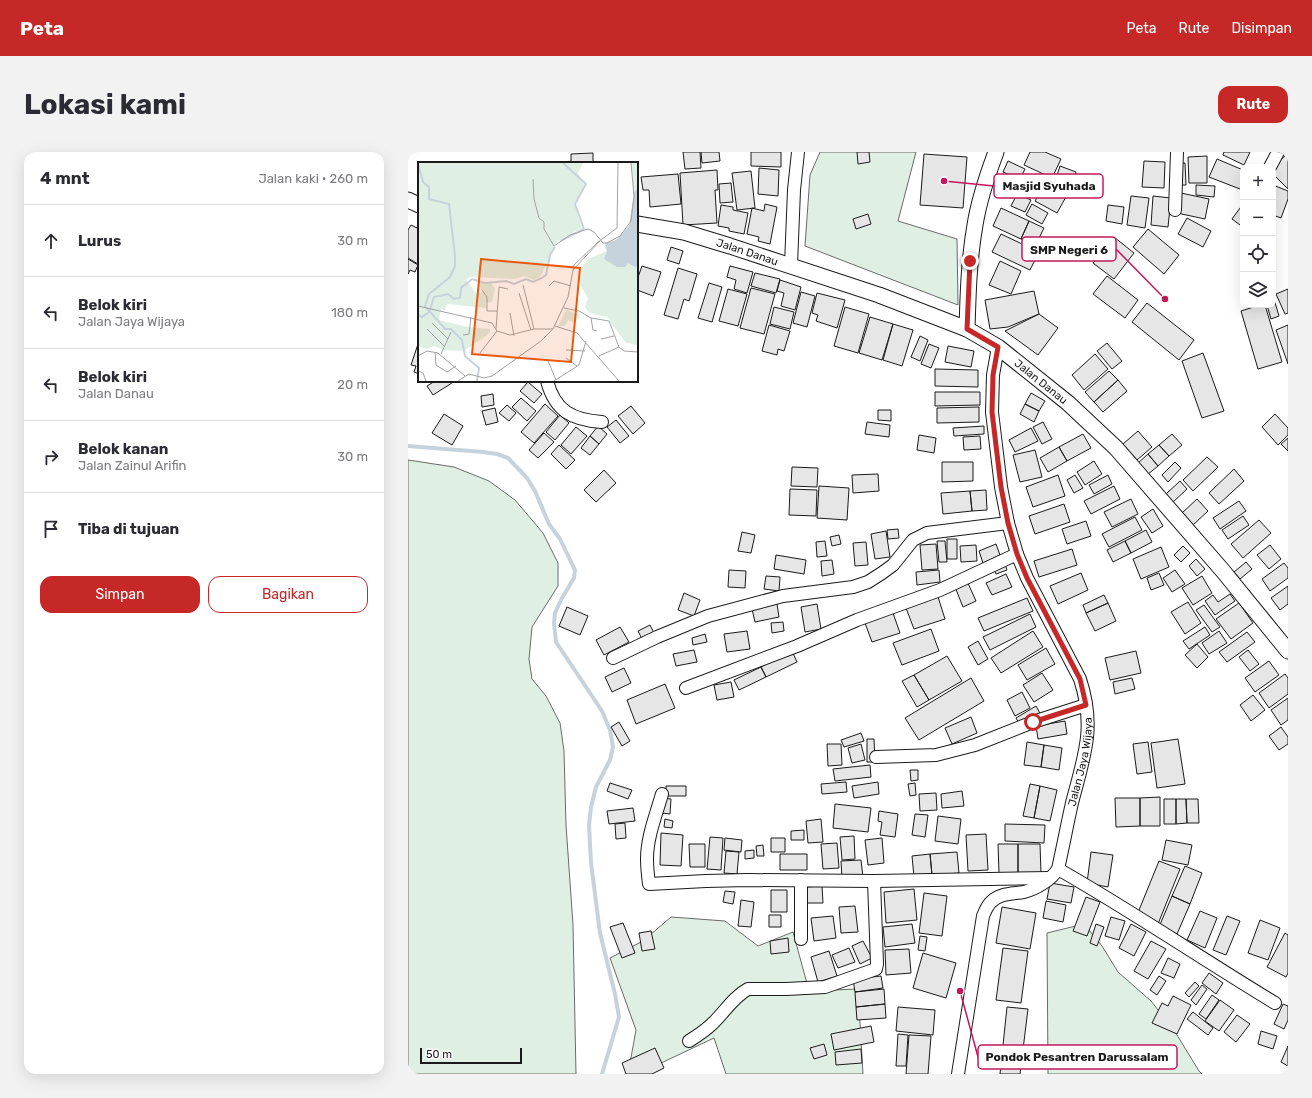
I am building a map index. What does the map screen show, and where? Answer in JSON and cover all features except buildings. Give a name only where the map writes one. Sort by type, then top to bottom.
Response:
[{"type":"street","points":[[791,266],[794,190],[798,152]]},
{"type":"street","points":[[967,329],[970,261],[975,225],[981,196],[996,152]]},
{"type":"street","points":[[1175,210],[1177,152]]},
{"type":"street","points":[[1272,164],[1278,152]]},
{"type":"street","points":[[408,200],[418,205]]},
{"type":"street","points":[[408,212],[418,211]]},
{"type":"street","name":"Jalan Danau","points":[[638,224],[684,232],[879,295],[967,329],[998,347],[1068,403],[1116,448],[1222,570],[1288,651]]},
{"type":"street","name":"Jalan Jaya Wijaya","points":[[998,347],[993,375],[992,412],[1001,487],[1008,523],[1017,554],[1027,578],[1080,679],[1089,722],[1088,739],[1054,874]]},
{"type":"street","points":[[547,382],[555,402],[568,413],[585,421],[602,422]]},
{"type":"street","points":[[612,658],[657,637],[708,616],[783,596],[853,587],[868,582],[892,564],[913,540],[927,534],[1008,523]]},
{"type":"street","points":[[686,688],[797,646],[856,620],[940,590],[1017,554]]},
{"type":"street","points":[[876,757],[936,755],[975,745],[1033,722],[1086,705]]},
{"type":"street","points":[[662,794],[651,831],[648,848],[647,858],[649,884],[706,881],[874,881],[1054,874],[1093,889],[1228,975],[1275,1003]]},
{"type":"street","points":[[958,1074],[979,934],[986,908],[995,899],[1003,895],[1032,889],[1054,874]]},
{"type":"street","points":[[801,880],[801,939]]},
{"type":"street","points":[[689,1041],[712,1024],[727,1007],[748,989],[825,987],[876,970],[874,881]]},
{"type":"green space","points":[[820,152],[916,152],[898,221],[957,239],[958,305],[805,246],[810,175]]},
{"type":"green space","points":[[408,460],[454,467],[489,481],[515,500],[543,533],[558,563],[558,586],[532,627],[529,659],[532,679],[546,696],[560,723],[564,751],[566,825],[573,925],[576,1074],[408,1074]]},
{"type":"green space","points":[[671,917],[725,921],[758,946],[793,932],[809,991],[858,989],[863,1074],[726,1074],[714,1038],[638,1074],[628,1074],[636,1030],[610,958],[643,941]]},
{"type":"green space","points":[[1084,924],[1102,946],[1118,972],[1151,1001],[1174,1030],[1202,1074],[1048,1074],[1047,933]]},
{"type":"waterway","points":[[408,446],[483,452],[497,454],[508,458],[527,478],[535,491],[549,524],[560,539],[575,570],[574,578],[555,613],[554,623],[556,642],[602,711],[610,730],[613,747],[610,760],[596,787],[591,807],[589,825],[591,863],[600,933],[619,1017],[602,1074]]},
{"type":"place","name":"Masjid Syuhada","points":[[944,181]]},
{"type":"place","name":"SMP Negeri 6","points":[[1165,299]]},
{"type":"place","name":"Pondok Pesantren Darussalam","points":[[960,991]]},
{"type":"route","points":[[970,261],[967,329],[998,347],[993,375],[992,412],[996,454],[1008,523],[1017,554],[1027,578],[1080,679],[1086,705],[1033,722]]}]
